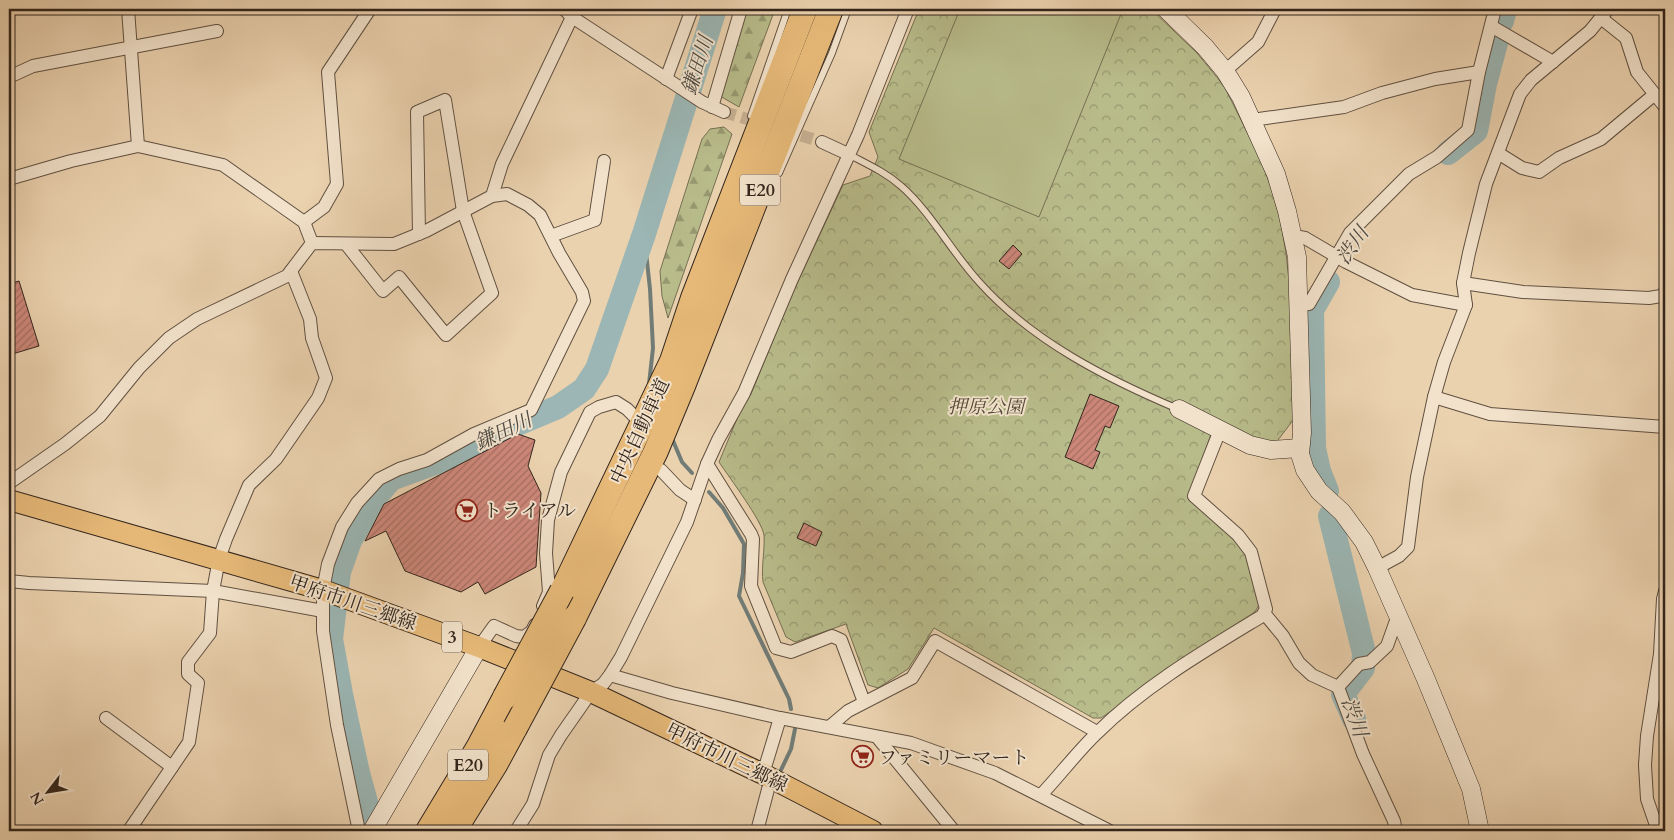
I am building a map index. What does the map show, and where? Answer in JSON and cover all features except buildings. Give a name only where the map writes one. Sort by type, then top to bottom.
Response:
[{"type":"highway","name":"中央自動車道","points":[[454,831],[495,765],[658,461],[689,371],[704,302],[805,9]]},
{"type":"highway","name":"中央自動車道","points":[[428,831],[478,748],[562,591],[639,420],[704,302],[831,9]]},
{"type":"main road","name":"甲府市川三郷線","points":[[9,500],[324,590],[478,647],[591,692],[767,776],[873,831]]},
{"type":"street","points":[[128,9],[138,146]]},
{"type":"street","points":[[304,222],[324,207],[337,184],[328,72],[370,9]]},
{"type":"street","points":[[669,81],[692,9]]},
{"type":"street","points":[[707,104],[741,9]]},
{"type":"street","points":[[516,831],[533,804],[549,755],[591,692],[603,684],[610,675],[687,522],[707,464],[744,393],[792,279],[858,135],[908,9]]},
{"type":"street","points":[[1166,9],[1205,47],[1225,71],[1241,97],[1276,174],[1294,236],[1297,257],[1302,433],[1300,454],[1305,470],[1319,491],[1342,512],[1364,542],[1377,568],[1425,677],[1471,789],[1480,831]]},
{"type":"street","points":[[1225,71],[1258,42],[1275,9]]},
{"type":"street","points":[[1299,305],[1309,304],[1340,258],[1350,233],[1409,174],[1437,157],[1468,130],[1494,9]]},
{"type":"street","points":[[492,196],[502,164],[571,12],[669,81],[724,112]]},
{"type":"street","points":[[1377,568],[1399,556],[1408,547],[1417,477],[1434,397],[1444,362],[1466,305],[1463,283],[1486,184],[1520,94],[1531,80],[1590,31],[1604,13],[1626,38],[1637,72],[1665,107]]},
{"type":"street","points":[[1491,26],[1553,62]]},
{"type":"street","points":[[9,77],[33,66],[217,31]]},
{"type":"street","points":[[1252,120],[1344,107],[1382,93],[1435,79],[1479,72]]},
{"type":"street","points":[[1498,153],[1522,168],[1539,172],[1559,158],[1601,139],[1655,94]]},
{"type":"street","points":[[346,244],[383,291],[399,277],[446,335],[492,293],[463,212],[445,100],[417,112],[419,234]]},
{"type":"street","points":[[822,142],[848,154]]},
{"type":"street","points":[[9,179],[71,161],[138,146],[223,165],[304,222],[312,243]]},
{"type":"street","points":[[551,236],[595,220],[604,161]]},
{"type":"street","points":[[312,243],[394,244],[419,234],[492,196],[507,194],[528,205],[540,215],[582,292],[584,301],[531,410],[474,434],[427,460],[399,469],[379,479],[358,503],[342,527],[328,564],[324,590],[323,631],[337,725],[359,831]]},
{"type":"street","points":[[1294,236],[1305,238],[1412,295],[1466,305]]},
{"type":"street","points":[[9,482],[65,444],[100,416],[139,368],[169,338],[197,319],[287,276],[312,243]]},
{"type":"street","points":[[140,831],[130,828],[189,742],[198,684],[188,674],[188,662],[210,633],[213,591],[219,559],[226,539],[249,485],[276,459],[318,398],[326,378],[312,338],[310,319],[291,271]]},
{"type":"street","points":[[1463,283],[1559,295],[1649,298],[1661,296],[1665,292]]},
{"type":"street","points":[[1434,397],[1490,414],[1665,427]]},
{"type":"street","points":[[376,825],[478,647],[494,626],[516,636],[524,637],[532,631],[549,592],[546,553],[548,520],[561,472],[590,412],[616,402],[639,420]]},
{"type":"street","points":[[1180,409],[1250,445],[1271,450],[1300,448]]},
{"type":"street","points":[[1041,795],[1097,732],[1150,689],[1202,653],[1262,616],[1266,609],[1251,552],[1238,535],[1194,496],[1220,430]]},
{"type":"street","points":[[658,461],[680,490],[694,500]]},
{"type":"street","points":[[707,464],[751,534],[753,540],[751,586],[776,648],[791,652],[832,636],[841,640],[864,702]]},
{"type":"street","points":[[9,581],[213,591],[323,611]]},
{"type":"street","points":[[1658,831],[1647,799],[1645,765],[1647,736],[1660,654],[1665,591]]},
{"type":"street","points":[[1264,612],[1283,636],[1299,663],[1312,675],[1338,687],[1363,754],[1394,821],[1396,831]]},
{"type":"street","points":[[1338,687],[1364,663],[1387,646],[1398,615]]},
{"type":"street","points":[[829,727],[848,711],[912,678],[935,641],[1097,732]]},
{"type":"street","points":[[610,675],[672,693],[780,718],[911,743],[995,773],[1110,831]]},
{"type":"street","points":[[106,718],[172,767]]},
{"type":"street","points":[[757,831],[780,718]]},
{"type":"street","points":[[877,737],[954,831]]},
{"type":"lane","points":[[749,123],[766,68],[788,9]]},
{"type":"lane","points":[[777,176],[832,53],[848,9]]},
{"type":"lane","points":[[848,154],[877,168],[901,186],[920,206],[954,252],[981,284],[1003,305],[1053,346],[1082,363],[1180,409]]},
{"type":"lane","points":[[704,302],[732,179]]},
{"type":"lane","points":[[704,302],[756,220]]},
{"type":"green space","points":[[746,9],[775,9],[739,107],[720,96]]},
{"type":"green space","name":"押原公園","points":[[919,9],[1151,9],[1197,53],[1224,86],[1260,158],[1280,219],[1290,291],[1294,419],[1275,444],[1258,444],[1216,420],[1189,497],[1239,541],[1250,555],[1260,603],[1255,612],[1182,658],[1139,692],[1101,718],[1093,718],[934,628],[908,669],[878,688],[868,685],[846,624],[795,642],[786,637],[763,582],[764,535],[762,528],[719,462],[739,414],[751,394],[793,292],[843,185],[870,176],[878,157],[869,132]]},
{"type":"green space","points":[[960,9],[1123,9],[1039,217],[899,159]]},
{"type":"green space","points":[[724,127],[732,134],[668,318],[662,296],[660,271],[702,139],[710,129]]},
{"type":"waterway","name":"鎌田川","points":[[374,831],[358,773],[331,639],[339,572],[350,541],[374,499],[391,479],[449,458],[484,438],[558,407],[584,389],[597,369],[644,234],[715,9]]},
{"type":"waterway","name":"渋川","points":[[1502,21],[1505,9]]},
{"type":"waterway","name":"渋川","points":[[1448,153],[1476,131],[1485,84],[1496,43]]},
{"type":"waterway","points":[[644,234],[650,289],[653,348],[649,384]]},
{"type":"waterway","name":"渋川","points":[[1327,491],[1319,471],[1314,448],[1312,310],[1328,282]]},
{"type":"waterway","points":[[671,436],[682,462],[692,473]]},
{"type":"waterway","points":[[709,492],[723,508],[744,544],[743,573],[739,596],[789,699],[791,709]]},
{"type":"waterway","name":"渋川","points":[[1330,516],[1364,653],[1363,668],[1343,694],[1354,719]]},
{"type":"waterway","points":[[781,770],[791,749],[795,729]]},
{"type":"tunnel","points":[[724,112],[764,124]]},
{"type":"tunnel","points":[[784,130],[822,142]]},
{"type":"place","name":"トライアル","points":[[467,510]]},
{"type":"place","name":"ファミリーマート","points":[[862,757]]}]
